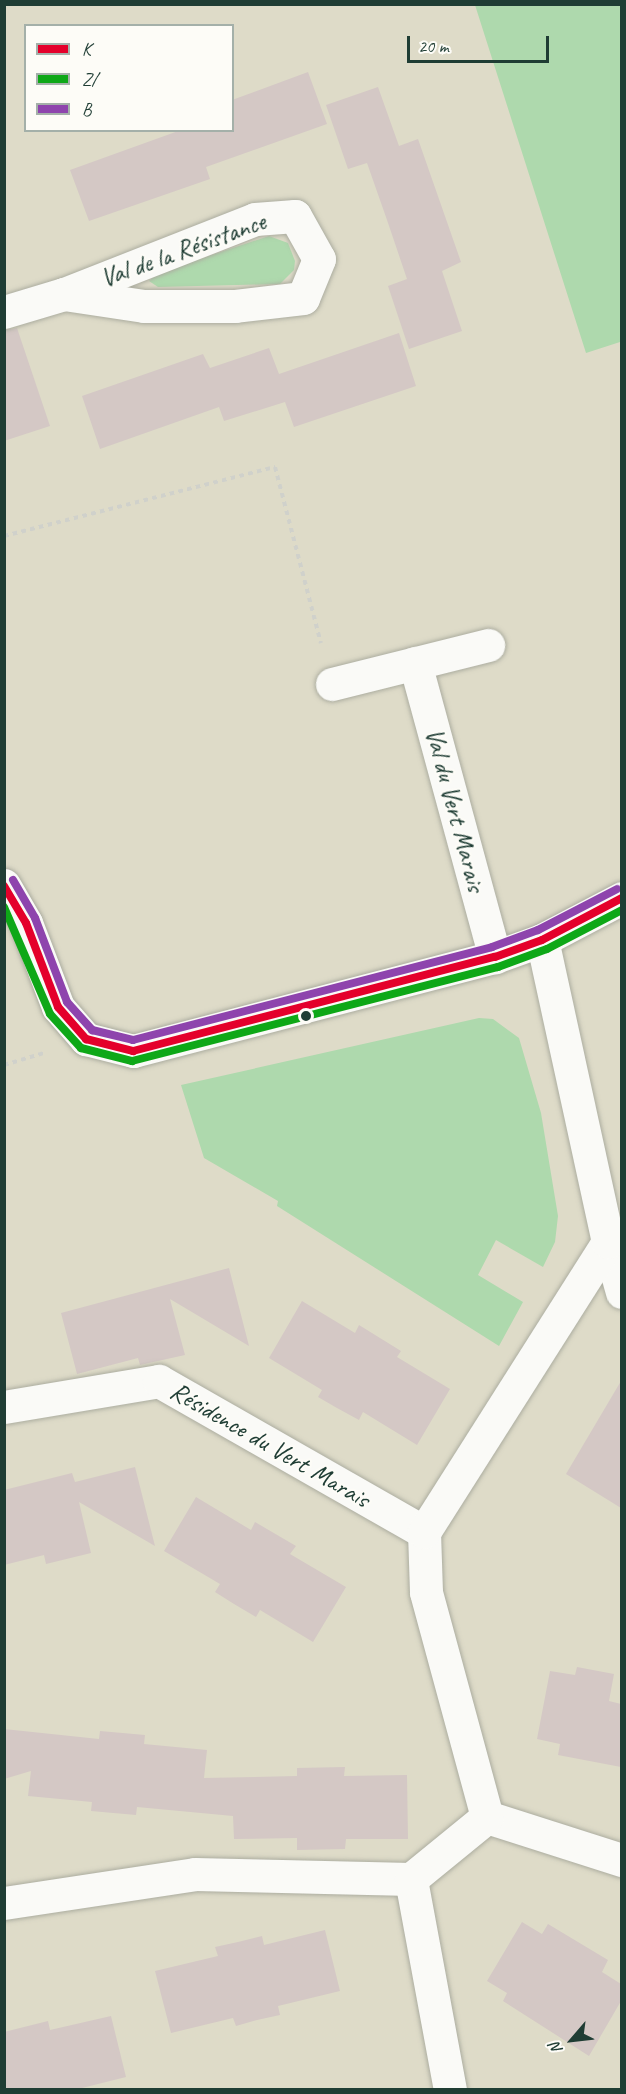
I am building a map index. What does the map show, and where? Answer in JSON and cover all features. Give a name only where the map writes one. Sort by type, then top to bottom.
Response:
[{"type":"street","name":"Val de la Résistance","points":[[4,312],[64,294],[255,219],[295,216],[319,259],[303,298],[235,306],[144,306],[64,294]]},
{"type":"street","points":[[332,684],[488,645]]},
{"type":"street","name":"Val du Vert Marais","points":[[415,663],[495,957]]},
{"type":"street","points":[[4,885],[26,923],[58,1007],[86,1040],[133,1051],[495,957],[542,940],[621,898]]},
{"type":"street","points":[[542,940],[621,1293]]},
{"type":"street","points":[[486,1817],[426,1592],[424,1532],[608,1242]]},
{"type":"street","name":"Résidence du Vert Marais","points":[[4,1407],[159,1381],[424,1532]]},
{"type":"street","points":[[486,1817],[621,1860]]},
{"type":"street","points":[[4,1903],[195,1874],[411,1879],[486,1817]]},
{"type":"street","points":[[411,1879],[450,2090]]},
{"type":"path","points":[[4,536],[275,467],[332,684]]},
{"type":"green space","points":[[475,5],[621,5],[621,347],[620,342],[586,353]]},
{"type":"green space","points":[[269,236],[288,243],[295,261],[294,270],[280,284],[158,287],[149,281],[157,273]]},
{"type":"green space","points":[[479,1018],[493,1019],[519,1038],[541,1113],[558,1216],[555,1242],[543,1267],[496,1240],[478,1275],[523,1302],[499,1346],[277,1206],[278,1201],[204,1158],[181,1085]]},
{"type":"building","points":[[308,72],[327,124],[206,167],[210,179],[89,221],[70,170],[175,132],[234,132],[234,99]]},
{"type":"building","points":[[378,87],[399,146],[418,139],[461,262],[442,271],[462,331],[409,349],[388,286],[407,279],[387,220],[367,163],[348,169],[326,105]]},
{"type":"building","points":[[17,328],[50,426],[4,441],[4,330]]},
{"type":"building","points":[[399,333],[416,386],[294,427],[285,402],[224,421],[219,407],[100,449],[82,396],[203,354],[210,368],[269,348],[279,374]]},
{"type":"building","points":[[229,1268],[249,1346],[170,1299],[185,1355],[140,1365],[138,1358],[77,1374],[61,1313]]},
{"type":"building","points":[[302,1301],[355,1333],[359,1325],[401,1351],[397,1357],[450,1389],[417,1445],[363,1412],[359,1420],[318,1397],[322,1390],[269,1358]]},
{"type":"building","points":[[621,1381],[621,1508],[566,1474]]},
{"type":"building","points":[[135,1467],[155,1546],[79,1502],[91,1553],[46,1564],[44,1555],[4,1565],[4,1490],[72,1473],[75,1482]]},
{"type":"building","points":[[196,1497],[251,1530],[255,1522],[296,1546],[290,1554],[346,1587],[313,1642],[260,1610],[256,1617],[234,1604],[215,1592],[220,1584],[164,1551]]},
{"type":"building","points":[[577,1667],[614,1674],[609,1701],[621,1704],[621,1767],[558,1755],[560,1744],[537,1739],[550,1671],[575,1675]]},
{"type":"building","points":[[4,1729],[99,1739],[100,1731],[145,1735],[144,1744],[207,1750],[204,1778],[297,1776],[297,1768],[345,1767],[344,1776],[407,1775],[408,1839],[346,1839],[345,1849],[297,1850],[297,1838],[234,1839],[233,1816],[137,1807],[136,1815],[91,1811],[92,1802],[28,1796],[31,1771],[4,1779]]},
{"type":"building","points":[[522,1922],[542,1934],[548,1924],[608,1960],[602,1972],[621,1984],[621,2001],[589,2056],[503,2001],[507,1993],[487,1981]]},
{"type":"building","points":[[325,1930],[340,1991],[278,2006],[280,2015],[236,2026],[233,2018],[171,2033],[155,1971],[218,1956],[215,1947],[262,1936],[264,1945]]},
{"type":"building","points":[[111,2016],[126,2077],[74,2090],[4,2090],[4,2032],[48,2021],[50,2030]]},
{"type":"transit line","name":"B","points":[[13,880],[35,918],[67,1002],[92,1030],[133,1040],[492,947],[538,930],[617,889]]},
{"type":"transit line","name":"K","points":[[4,886],[26,923],[58,1007],[86,1039],[133,1051],[495,957],[542,940],[622,898]]},
{"type":"transit line","name":"Z/","points":[[4,907],[50,1014],[81,1048],[132,1061],[498,967],[547,949],[622,910]]}]
